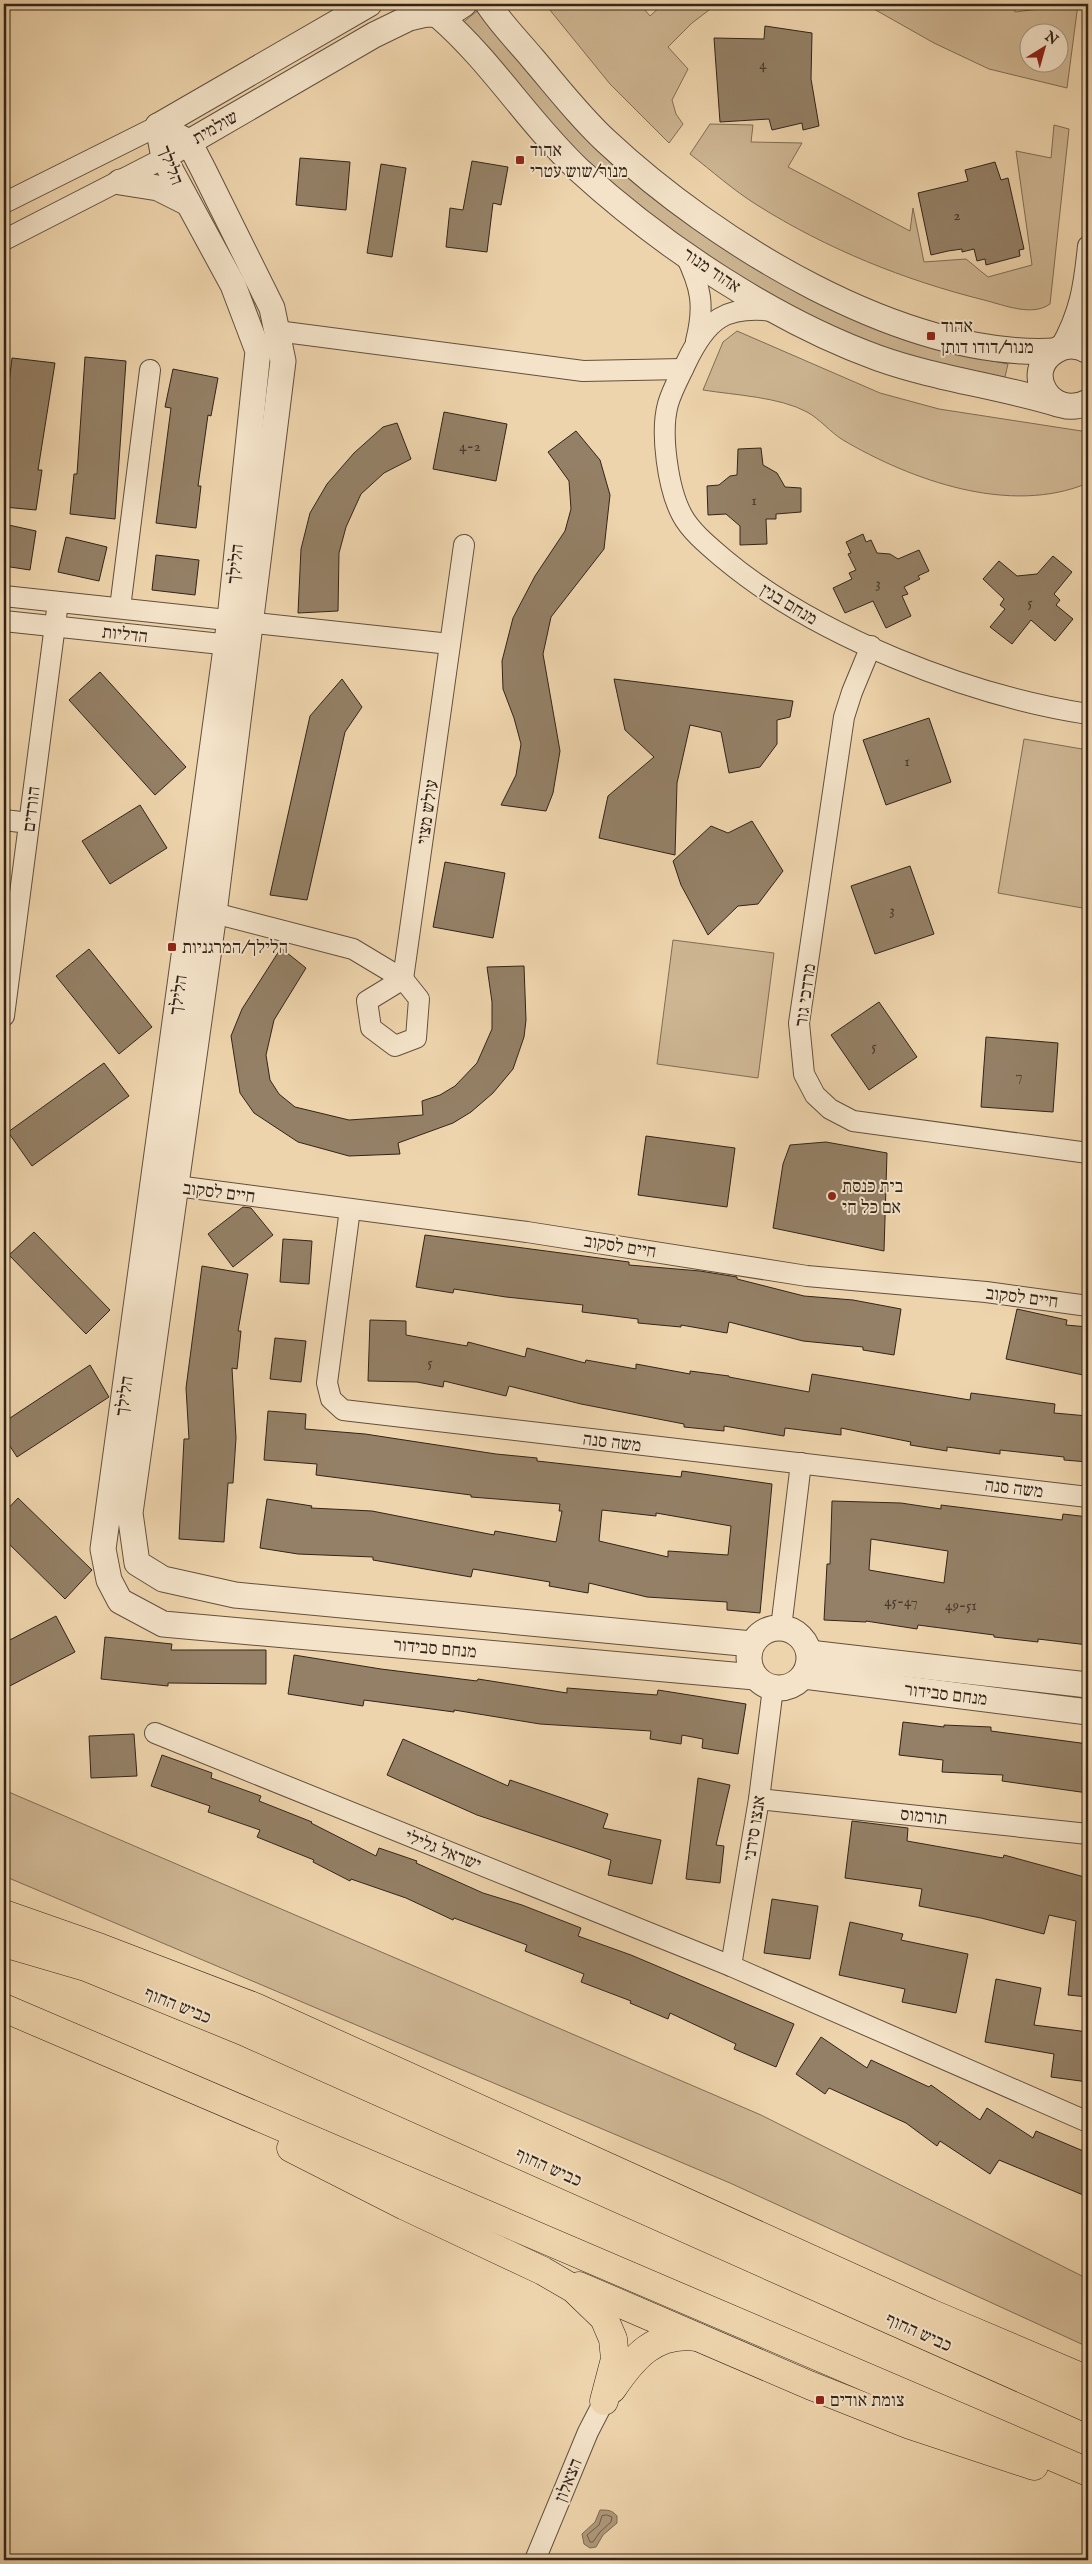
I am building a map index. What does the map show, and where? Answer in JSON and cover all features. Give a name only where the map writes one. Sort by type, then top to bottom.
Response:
[{"type":"highway","points":[[4,1914],[101,1948],[255,2008],[930,2314],[1088,2380]]},
{"type":"highway","name":"כביש החוף","points":[[4,1943],[86,1967],[242,2031],[1088,2408]]},
{"type":"highway","points":[[4,2008],[1088,2472]]},
{"type":"highway","points":[[67,2034],[405,2206],[543,2271],[809,2385],[910,2425],[1088,2484]]},
{"type":"highway","points":[[543,2271],[574,2289],[604,2318],[613,2339],[615,2359],[604,2401]]},
{"type":"highway","points":[[604,2401],[631,2361],[658,2341],[677,2336],[702,2338]]},
{"type":"street","name":"שולמית","points":[[4,202],[158,126],[369,4]]},
{"type":"street","name":"שולמית","points":[[4,240],[164,158],[374,35],[426,12],[447,15],[464,4]]},
{"type":"street","points":[[488,4],[580,116],[606,141],[686,205],[777,266],[824,292],[892,322],[1010,352],[1075,346],[1088,351]]},
{"type":"street","name":"אהוד מנור","points":[[426,12],[484,61],[552,142],[579,170],[620,205],[719,276],[778,311],[840,343],[879,358],[965,382],[1078,405]]},
{"type":"street","points":[[204,169],[211,144],[221,123]]},
{"type":"street","name":"הלילך","points":[[120,1601],[109,1580],[103,1549],[153,1183],[240,620],[283,361],[272,308],[204,169],[189,142],[158,126]]},
{"type":"street","name":"הלילך","points":[[158,126],[164,158],[186,202],[233,285],[258,351],[240,620]]},
{"type":"street","points":[[120,182],[158,188],[186,202]]},
{"type":"street","points":[[1078,405],[1048,396],[1042,387],[1040,378],[1043,365],[1057,349],[1078,312],[1084,286],[1088,246]]},
{"type":"street","name":"מנחם בגין","points":[[685,252],[702,293],[700,325],[696,343]]},
{"type":"street","points":[[1084,286],[1088,343]]},
{"type":"street","name":"מנחם בגין","points":[[778,311],[741,309],[726,314],[712,323],[696,343],[683,369],[668,406],[666,440],[670,479],[682,516],[709,546],[764,590],[828,628],[913,665],[999,694],[1062,710],[1088,714]]},
{"type":"street","points":[[277,331],[584,371],[683,369]]},
{"type":"street","name":"הדליות","points":[[120,608],[150,370]]},
{"type":"street","name":"עולש מצוי","points":[[214,913],[353,949],[403,979],[464,545]]},
{"type":"street","name":"הדליות","points":[[4,596],[240,620]]},
{"type":"street","name":"הורדים","points":[[4,1009],[58,602]]},
{"type":"street","points":[[240,620],[450,644]]},
{"type":"street","name":"הדליות","points":[[4,621],[236,646]]},
{"type":"street","name":"הלילך","points":[[137,1563],[130,1513],[214,913],[236,646]]},
{"type":"street","name":"מרדכי גור","points":[[871,646],[844,717],[799,1023],[804,1074],[815,1095],[830,1109],[853,1121],[1088,1153]]},
{"type":"street","points":[[4,820],[29,823]]},
{"type":"street","name":"חיים לסקוב","points":[[153,1183],[527,1232],[807,1276],[986,1292],[1088,1306]]},
{"type":"street","name":"משה סנה","points":[[350,1209],[328,1384],[331,1399],[342,1410],[1088,1497]]},
{"type":"street","points":[[781,1628],[801,1463]]},
{"type":"street","name":"מנחם סבידור","points":[[137,1563],[163,1580],[235,1595],[752,1644]]},
{"type":"street","name":"מנחם סבידור","points":[[120,1601],[163,1624],[764,1683]]},
{"type":"street","points":[[781,1628],[789,1630],[802,1639],[806,1665],[790,1687],[764,1683],[748,1661],[752,1644],[764,1631],[781,1628]]},
{"type":"street","name":"מנחם סבידור","points":[[806,1665],[1088,1685]]},
{"type":"street","name":"מנחם סבידור","points":[[806,1665],[1088,1712]]},
{"type":"street","name":"אנצו סירני","points":[[731,1966],[759,1799],[764,1683]]},
{"type":"street","name":"ישראל גלילי","points":[[155,1733],[731,1966],[1088,2122]]},
{"type":"street","name":"תורמוס","points":[[759,1799],[1088,1834]]},
{"type":"street","name":"הצאלון","points":[[535,2560],[588,2432],[604,2401]]},
{"type":"shaded area","points":[[545,4],[640,4],[650,16],[663,4],[717,4],[692,23],[668,47],[688,69],[672,100],[676,114],[683,124],[669,143],[610,84]]},
{"type":"shaded area","points":[[865,4],[1014,4],[1015,12],[1078,4],[1070,65],[1070,22],[1020,22],[1020,72],[1069,72],[1067,88],[989,69],[934,43]]},
{"type":"shaded area","points":[[477,11],[507,45],[557,108],[602,155],[637,186],[718,245],[804,296],[847,317],[917,343],[1008,364],[1004,381],[882,350],[762,292],[668,229],[586,163],[461,24]]},
{"type":"shaded area","points":[[710,124],[753,125],[751,142],[802,143],[788,167],[910,231],[913,208],[924,262],[966,259],[988,277],[1032,265],[1016,151],[1051,158],[1054,125],[1069,129],[1050,304],[1035,310],[1018,309],[954,292],[895,273],[811,236],[748,199],[690,154]]},
{"type":"shaded area","points":[[737,331],[880,393],[939,409],[1088,432],[1088,483],[1058,492],[1026,496],[962,489],[930,480],[870,455],[843,440],[812,415],[796,407],[770,400],[703,390],[723,342]]},
{"type":"shaded area","points":[[1024,739],[1088,750],[1088,909],[998,893]]},
{"type":"shaded area","points":[[673,940],[774,953],[758,1078],[657,1064]]},
{"type":"shaded area","points":[[4,1790],[761,2115],[1088,2279],[1088,2347],[730,2183],[4,1876]]},
{"type":"water","points":[[600,2510],[608,2510],[617,2516],[617,2523],[603,2535],[596,2547],[590,2548],[584,2544],[582,2534],[595,2522]]},
{"type":"building","points":[[765,26],[812,33],[811,79],[819,126],[803,130],[802,123],[772,130],[769,119],[720,122],[714,38],[764,39]]},
{"type":"building","points":[[300,158],[350,162],[346,210],[296,205]]},
{"type":"building","points":[[472,161],[508,167],[501,205],[493,203],[487,252],[446,247],[450,208],[463,210]]},
{"type":"building","points":[[995,162],[1001,180],[1008,178],[1024,249],[1019,250],[1020,256],[986,265],[985,259],[977,261],[974,249],[962,252],[962,249],[931,255],[918,193],[968,181],[965,170]]},
{"type":"building","points":[[381,164],[406,168],[392,257],[367,253]]},
{"type":"building","points":[[85,357],[126,361],[115,519],[70,514],[74,474],[77,474]]},
{"type":"building","points":[[12,358],[55,363],[38,470],[42,470],[36,510],[4,507],[4,408],[6,408]]},
{"type":"building","points":[[173,369],[218,378],[211,416],[208,415],[198,486],[201,486],[196,528],[156,523],[171,408],[165,407]]},
{"type":"building","points":[[444,412],[507,424],[496,481],[433,469]]},
{"type":"building","points":[[397,423],[411,459],[384,473],[361,494],[346,527],[339,553],[338,611],[298,613],[301,549],[310,513],[327,484],[354,453],[383,427]]},
{"type":"building","points":[[576,431],[600,460],[610,495],[604,549],[551,617],[543,654],[560,751],[553,793],[546,811],[501,805],[516,775],[521,744],[503,689],[502,661],[513,618],[535,576],[565,531],[571,509],[569,481],[548,452]]},
{"type":"building","points":[[761,448],[763,465],[777,473],[785,487],[801,488],[801,512],[776,514],[776,519],[766,519],[767,544],[740,545],[740,526],[726,514],[708,515],[707,486],[719,485],[730,476],[737,475],[738,449]]},
{"type":"building","points":[[4,524],[36,531],[30,570],[4,566]]},
{"type":"building","points":[[863,534],[866,542],[871,540],[877,553],[890,554],[898,559],[919,550],[929,571],[918,576],[920,579],[904,587],[908,594],[902,596],[911,616],[886,628],[873,601],[845,613],[833,588],[852,579],[849,573],[856,570],[848,554],[851,553],[846,542]]},
{"type":"building","points":[[66,537],[107,547],[99,581],[58,572]]},
{"type":"building","points":[[156,555],[199,560],[195,595],[152,590]]},
{"type":"building","points":[[1053,556],[1072,572],[1054,594],[1060,600],[1056,605],[1073,619],[1055,641],[1031,620],[1012,644],[990,627],[1005,609],[1000,605],[1004,599],[983,579],[999,561],[1017,576],[1037,574]]},
{"type":"building","points":[[100,672],[186,767],[155,795],[69,700]]},
{"type":"building","points":[[342,679],[362,707],[345,732],[307,900],[270,895],[310,716]]},
{"type":"building","points":[[614,679],[793,701],[790,717],[777,720],[777,744],[760,767],[729,773],[721,732],[690,725],[677,783],[675,855],[599,838],[608,796],[654,757],[625,730]]},
{"type":"building","points":[[929,718],[951,782],[886,805],[863,740]]},
{"type":"building","points":[[140,805],[167,848],[110,884],[82,841]]},
{"type":"building","points":[[752,821],[783,871],[758,904],[738,906],[708,935],[681,885],[673,861],[711,826],[728,833]]},
{"type":"building","points":[[445,862],[505,873],[493,938],[433,927]]},
{"type":"building","points":[[910,866],[934,934],[875,954],[851,886]]},
{"type":"building","points":[[281,948],[306,968],[274,1020],[266,1055],[270,1080],[279,1094],[295,1107],[349,1120],[423,1115],[422,1101],[440,1095],[455,1086],[477,1063],[492,1029],[492,1002],[487,967],[524,966],[526,1020],[524,1037],[513,1069],[493,1093],[471,1112],[453,1123],[398,1143],[400,1154],[349,1156],[298,1142],[254,1113],[240,1093],[231,1036],[242,1009]]},
{"type":"building","points":[[89,949],[152,1027],[119,1054],[56,976]]},
{"type":"building","points":[[879,1002],[917,1057],[869,1090],[831,1035]]},
{"type":"building","points":[[986,1037],[1058,1043],[1053,1112],[981,1107]]},
{"type":"building","points":[[104,1063],[129,1096],[32,1166],[8,1132]]},
{"type":"building","points":[[646,1136],[735,1148],[727,1207],[638,1195]]},
{"type":"building","name":"בית כנסת אם כל חי","points":[[826,1142],[887,1153],[884,1251],[773,1228],[783,1164],[790,1145]]},
{"type":"building","points":[[243,1207],[251,1208],[273,1235],[233,1267],[208,1234]]},
{"type":"building","points":[[34,1232],[110,1310],[86,1334],[9,1255]]},
{"type":"building","points":[[425,1235],[629,1262],[629,1265],[700,1271],[737,1277],[737,1279],[804,1296],[853,1300],[901,1309],[894,1355],[863,1350],[863,1347],[803,1341],[729,1322],[727,1333],[681,1325],[681,1327],[638,1323],[638,1319],[582,1312],[583,1305],[506,1297],[454,1289],[453,1293],[416,1287]]},
{"type":"building","points":[[283,1239],[312,1241],[309,1284],[280,1282]]},
{"type":"building","points":[[202,1266],[248,1274],[238,1331],[241,1331],[237,1369],[232,1368],[236,1438],[233,1483],[228,1483],[224,1542],[179,1539],[184,1439],[189,1439],[186,1388]]},
{"type":"building","points":[[1017,1309],[1067,1320],[1066,1325],[1088,1327],[1088,1376],[1006,1359]]},
{"type":"building","points":[[370,1320],[406,1321],[406,1335],[467,1346],[468,1342],[525,1357],[527,1348],[585,1363],[586,1360],[636,1369],[636,1364],[690,1374],[690,1371],[729,1376],[809,1392],[812,1374],[970,1400],[971,1393],[1055,1404],[1054,1413],[1088,1416],[1088,1462],[1064,1460],[1064,1457],[1000,1450],[1000,1454],[947,1447],[947,1451],[910,1445],[911,1442],[841,1428],[841,1435],[785,1428],[784,1436],[724,1426],[724,1431],[684,1427],[684,1424],[581,1404],[509,1386],[506,1396],[444,1381],[443,1387],[417,1382],[368,1381]]},
{"type":"building","points":[[275,1338],[306,1341],[301,1382],[270,1379]]},
{"type":"building","points":[[90,1365],[109,1397],[17,1457],[4,1437],[4,1422]]},
{"type":"building","points":[[268,1411],[306,1414],[305,1429],[365,1434],[496,1454],[537,1458],[537,1461],[681,1477],[682,1471],[772,1484],[760,1613],[727,1610],[727,1602],[647,1597],[589,1583],[588,1593],[549,1586],[550,1582],[473,1569],[471,1577],[373,1560],[373,1557],[298,1554],[260,1548],[267,1499],[312,1506],[311,1508],[372,1511],[494,1535],[495,1531],[556,1542],[562,1511],[559,1511],[560,1504],[471,1497],[471,1495],[316,1475],[317,1464],[264,1460]],"holes":[[[602,1510],[656,1516],[656,1513],[731,1526],[728,1555],[668,1551],[668,1557],[599,1541]]]},
{"type":"building","points":[[18,1498],[92,1570],[65,1599],[4,1539],[4,1513]]},
{"type":"building","points":[[832,1501],[901,1503],[941,1509],[941,1505],[1062,1520],[1063,1514],[1088,1517],[1088,1645],[1038,1639],[1038,1642],[994,1637],[994,1635],[918,1625],[917,1629],[866,1621],[824,1620],[827,1564],[830,1564]],"holes":[[[871,1539],[948,1551],[944,1583],[869,1570]]]},
{"type":"building","points":[[56,1616],[75,1652],[4,1689],[4,1643]]},
{"type":"building","points":[[105,1637],[172,1644],[171,1650],[266,1650],[266,1684],[168,1683],[168,1686],[101,1679]]},
{"type":"building","points":[[294,1655],[381,1669],[477,1681],[478,1679],[567,1693],[567,1688],[657,1695],[658,1690],[746,1704],[738,1754],[702,1748],[703,1739],[682,1735],[681,1744],[650,1739],[651,1731],[540,1724],[454,1710],[454,1712],[364,1700],[363,1706],[288,1694]]},
{"type":"building","points":[[903,1722],[944,1727],[944,1725],[991,1727],[991,1731],[1088,1744],[1088,1793],[1002,1781],[1003,1775],[942,1772],[943,1760],[899,1755]]},
{"type":"building","points":[[134,1734],[137,1776],[91,1778],[89,1736]]},
{"type":"building","points":[[403,1739],[508,1786],[510,1780],[608,1814],[603,1828],[661,1840],[652,1884],[608,1875],[611,1860],[477,1815],[387,1775]]},
{"type":"building","points":[[162,1755],[212,1773],[211,1778],[261,1796],[259,1801],[312,1822],[376,1856],[379,1848],[417,1861],[416,1863],[483,1893],[522,1905],[581,1928],[578,1936],[631,1955],[794,2024],[776,2067],[734,2049],[736,2044],[670,2013],[668,2019],[630,2003],[631,2001],[581,1982],[584,1974],[525,1951],[527,1945],[454,1918],[453,1920],[406,1898],[351,1879],[350,1881],[313,1862],[314,1860],[257,1837],[260,1830],[208,1812],[210,1806],[151,1786]]},
{"type":"building","points":[[698,1778],[730,1785],[716,1845],[724,1846],[720,1883],[686,1879]]},
{"type":"building","points":[[852,1821],[908,1828],[907,1841],[1003,1858],[1004,1855],[1088,1878],[1088,1997],[1068,1995],[1076,1921],[1049,1915],[1044,1934],[981,1918],[919,1906],[922,1889],[845,1878]]},
{"type":"building","points":[[772,1899],[818,1906],[810,1959],[764,1953]]},
{"type":"building","points":[[850,1922],[903,1934],[901,1940],[968,1954],[956,2013],[902,2002],[905,1989],[839,1975]]},
{"type":"building","points":[[996,1979],[1041,1988],[1034,2025],[1088,2032],[1088,2082],[1051,2077],[1054,2054],[985,2042]]},
{"type":"building","points":[[821,2037],[867,2068],[871,2060],[929,2087],[931,2085],[980,2120],[987,2108],[1033,2138],[1036,2131],[1088,2153],[1088,2197],[999,2160],[990,2174],[940,2141],[937,2146],[906,2123],[829,2088],[825,2094],[796,2074]]},
{"type":"place","name":"אהוד מנור/שוש עטרי","points":[[520,160]]},
{"type":"place","name":"אהוד מנור/דודו דותן","points":[[931,336]]},
{"type":"place","name":"הלילך/המרגניות","points":[[172,947]]},
{"type":"place","name":"בית כנסת אם כל חי","points":[[832,1196]]},
{"type":"place","name":"צומת אודים","points":[[820,2400]]}]
